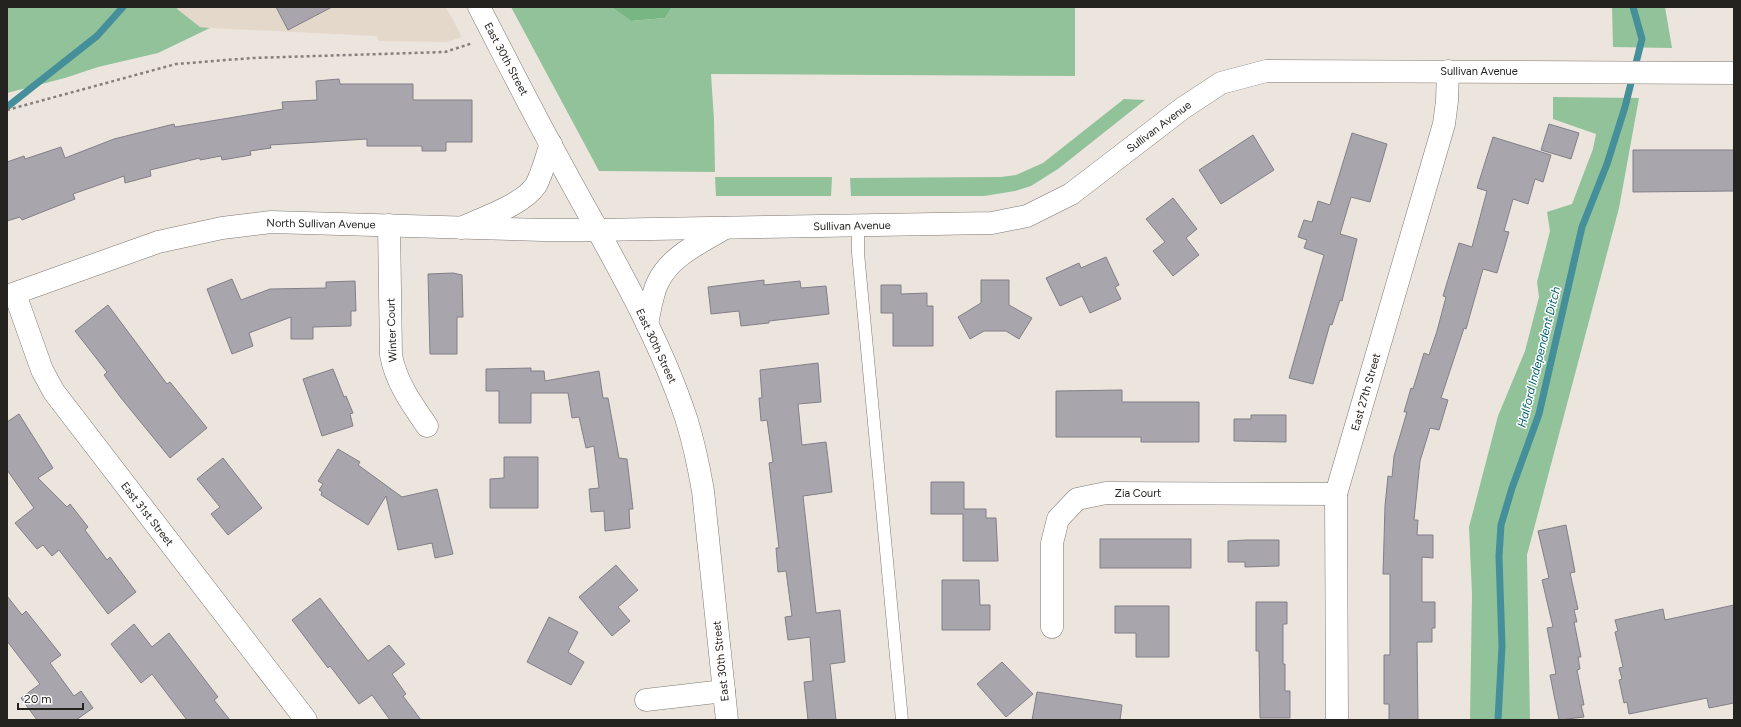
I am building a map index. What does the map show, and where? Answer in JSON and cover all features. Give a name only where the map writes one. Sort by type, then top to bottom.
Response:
[{"type":"street","name":"East 30th Street","points":[[479,7],[550,144],[598,230],[647,324],[676,389],[696,456],[707,517],[727,720]]},
{"type":"street","name":"Sullivan Avenue","points":[[598,230],[992,223],[1027,216],[1071,194],[1183,108],[1221,82],[1244,76],[1283,70],[1734,73]]},
{"type":"street","name":"East 27th Street","points":[[1338,720],[1336,494],[1444,124],[1447,101],[1448,71]]},
{"type":"street","points":[[461,228],[516,202],[529,194],[536,184],[550,144]]},
{"type":"street","name":"North Sullivan Avenue","points":[[11,295],[158,242],[222,228],[271,222],[461,228],[598,230]]},
{"type":"street","name":"Winter Court","points":[[389,225],[391,355],[393,367],[405,394],[427,426]]},
{"type":"street","points":[[647,324],[658,283],[666,268],[678,256],[725,228]]},
{"type":"street","name":"East 31st Street","points":[[11,295],[42,370],[54,392],[306,720]]},
{"type":"street","name":"Zia Court","points":[[1052,627],[1052,544],[1058,519],[1077,499],[1106,493],[1336,494]]},
{"type":"street","points":[[646,700],[724,691]]},
{"type":"lane","points":[[858,226],[859,260],[902,720]]},
{"type":"path","points":[[7,110],[176,64],[252,58],[445,52],[494,36]]},
{"type":"shaded area","points":[[178,7],[446,7],[462,37],[447,42],[378,41],[377,36],[200,27],[176,9]]},
{"type":"green space","points":[[7,7],[178,7],[177,9],[200,27],[210,28],[158,53],[98,67],[65,78],[7,93]]},
{"type":"green space","points":[[511,7],[611,7],[631,21],[665,18],[672,7],[1075,7],[1075,76],[711,74],[715,172],[599,171]]},
{"type":"green space","points":[[611,7],[672,7],[665,18],[631,21]]},
{"type":"green space","points":[[1612,7],[1665,7],[1672,48],[1613,47]]},
{"type":"green space","points":[[1553,97],[1639,98],[1619,208],[1527,555],[1530,720],[1470,720],[1472,594],[1469,527],[1498,416],[1525,351],[1539,297],[1537,282],[1550,231],[1547,212],[1572,204],[1593,149],[1596,134],[1553,119]]},
{"type":"green space","points":[[1124,99],[1145,100],[1058,169],[1031,186],[1015,191],[984,196],[851,196],[850,178],[1001,177],[1016,175],[1043,163]]},
{"type":"green space","points":[[715,177],[832,177],[831,196],[716,196]]},
{"type":"building","points":[[276,7],[332,7],[288,30]]},
{"type":"building","points":[[339,79],[340,84],[413,84],[413,100],[472,100],[472,142],[446,142],[446,151],[422,151],[422,146],[367,146],[367,139],[270,145],[271,148],[250,151],[251,155],[222,160],[221,156],[200,160],[200,158],[150,170],[151,176],[125,183],[124,176],[73,194],[75,199],[22,220],[20,217],[7,221],[7,162],[24,156],[25,159],[61,147],[65,158],[114,139],[174,124],[175,127],[283,109],[282,102],[317,100],[316,81]]},
{"type":"building","points":[[1549,124],[1579,133],[1571,159],[1541,150]]},
{"type":"building","points":[[1352,133],[1387,144],[1370,202],[1351,197],[1340,234],[1357,239],[1342,301],[1340,300],[1332,325],[1330,324],[1313,384],[1289,378],[1324,255],[1304,248],[1307,240],[1298,237],[1304,220],[1312,222],[1318,201],[1330,205]]},
{"type":"building","points":[[1253,135],[1274,170],[1221,204],[1199,170]]},
{"type":"building","points":[[1493,137],[1551,155],[1543,182],[1535,179],[1528,204],[1513,199],[1504,231],[1509,232],[1497,273],[1483,269],[1466,329],[1464,328],[1441,398],[1448,400],[1439,430],[1430,428],[1420,461],[1414,520],[1418,520],[1417,535],[1433,535],[1433,558],[1422,557],[1422,602],[1435,602],[1435,628],[1432,628],[1432,642],[1417,642],[1418,720],[1389,720],[1389,704],[1384,704],[1384,655],[1390,655],[1390,574],[1383,574],[1385,506],[1388,476],[1392,477],[1394,456],[1407,412],[1404,412],[1411,388],[1413,389],[1424,353],[1429,355],[1437,331],[1446,297],[1443,296],[1459,243],[1472,247],[1487,191],[1477,188]]},
{"type":"building","points":[[1633,150],[1734,150],[1734,191],[1633,192]]},
{"type":"building","points":[[1173,198],[1197,229],[1186,238],[1199,255],[1173,276],[1153,251],[1165,242],[1146,219]]},
{"type":"building","points":[[1106,257],[1119,285],[1115,287],[1121,299],[1090,313],[1082,296],[1060,306],[1046,278],[1079,263],[1081,268]]},
{"type":"building","points":[[453,273],[462,275],[463,317],[457,317],[457,354],[430,354],[428,274]]},
{"type":"building","points":[[232,279],[241,300],[270,289],[326,288],[326,282],[355,281],[356,311],[351,311],[351,326],[313,327],[313,339],[291,339],[291,317],[249,333],[253,346],[232,354],[207,289]]},
{"type":"building","points":[[764,280],[764,285],[800,281],[801,288],[826,286],[829,314],[741,326],[739,311],[711,314],[708,287]]},
{"type":"building","points":[[981,280],[1009,280],[1009,305],[1032,318],[1019,339],[1006,331],[984,331],[970,339],[958,317],[981,303]]},
{"type":"building","points":[[881,285],[901,285],[901,294],[927,293],[927,306],[933,306],[933,346],[893,346],[893,313],[881,313]]},
{"type":"building","points":[[108,305],[167,384],[170,382],[207,428],[170,458],[121,398],[104,375],[107,372],[75,331]]},
{"type":"building","points":[[818,363],[821,402],[798,404],[802,445],[826,442],[832,492],[803,496],[816,613],[840,610],[845,662],[830,664],[836,720],[808,720],[804,682],[813,681],[810,637],[788,640],[785,617],[792,616],[786,571],[778,572],[776,548],[779,548],[769,463],[773,462],[767,420],[761,421],[759,398],[762,398],[760,370]]},
{"type":"building","points":[[531,368],[531,371],[544,371],[545,381],[599,371],[603,398],[608,398],[619,458],[627,459],[633,509],[629,509],[630,528],[605,531],[604,511],[591,512],[589,489],[599,488],[594,446],[586,448],[579,417],[572,418],[568,393],[531,393],[531,423],[499,423],[499,391],[486,391],[486,369]]},
{"type":"building","points":[[333,369],[344,397],[346,396],[353,413],[350,414],[353,426],[322,436],[303,379]]},
{"type":"building","points":[[1122,390],[1122,402],[1199,402],[1199,442],[1141,442],[1141,437],[1056,437],[1056,391]]},
{"type":"building","points":[[19,414],[53,468],[38,478],[67,507],[70,504],[88,527],[85,530],[107,560],[110,557],[136,592],[108,614],[59,550],[52,556],[43,545],[37,549],[15,523],[34,508],[7,470],[7,422]]},
{"type":"building","points":[[1251,415],[1286,415],[1286,442],[1234,441],[1234,419],[1251,419]]},
{"type":"building","points":[[338,449],[360,462],[358,465],[402,497],[437,489],[453,554],[435,558],[432,543],[398,550],[386,496],[368,525],[321,495],[322,492],[319,490],[323,484],[318,481]]},
{"type":"building","points":[[504,457],[538,457],[538,508],[490,508],[490,479],[504,478]]},
{"type":"building","points":[[223,458],[262,508],[228,535],[211,514],[220,507],[197,479]]},
{"type":"building","points":[[931,482],[964,482],[964,509],[986,509],[986,518],[996,518],[998,561],[963,561],[963,514],[931,514]]},
{"type":"building","points":[[1566,525],[1575,572],[1570,573],[1578,609],[1574,610],[1577,622],[1574,622],[1581,657],[1578,657],[1580,669],[1577,670],[1584,705],[1581,705],[1584,717],[1559,720],[1550,675],[1556,674],[1547,628],[1553,627],[1542,580],[1549,578],[1538,531]]},
{"type":"building","points":[[1100,539],[1191,539],[1191,568],[1100,568]]},
{"type":"building","points":[[1279,540],[1279,566],[1245,567],[1245,562],[1228,562],[1228,541]]},
{"type":"building","points":[[616,565],[638,590],[618,607],[630,621],[612,636],[579,597]]},
{"type":"building","points":[[942,580],[979,580],[980,605],[990,605],[990,630],[942,630]]},
{"type":"building","points":[[7,596],[22,615],[26,611],[61,655],[50,663],[74,696],[81,691],[93,708],[76,720],[37,720],[21,698],[40,684],[7,641]]},
{"type":"building","points":[[320,598],[368,661],[389,645],[405,664],[392,674],[406,694],[403,696],[421,720],[390,720],[372,695],[359,704],[330,666],[328,668],[292,620]]},
{"type":"building","points":[[1256,602],[1287,602],[1287,624],[1283,624],[1283,664],[1285,664],[1285,691],[1290,691],[1290,718],[1260,718],[1259,651],[1256,651]]},
{"type":"building","points":[[1734,605],[1734,703],[1709,708],[1707,698],[1629,714],[1627,702],[1624,703],[1619,680],[1622,679],[1619,668],[1623,667],[1615,632],[1618,631],[1615,620],[1663,609],[1665,620]]},
{"type":"building","points":[[1115,606],[1169,606],[1169,657],[1136,657],[1136,633],[1115,633]]},
{"type":"building","points":[[549,617],[578,632],[568,652],[584,662],[571,685],[527,662]]},
{"type":"building","points":[[134,624],[152,647],[169,633],[218,697],[214,700],[230,720],[187,720],[152,674],[141,683],[111,644]]},
{"type":"building","points":[[1002,662],[1033,694],[1006,717],[977,684]]},
{"type":"building","points":[[1037,692],[1122,705],[1120,720],[1032,720]]},
{"type":"waterway","points":[[7,107],[97,36],[123,7]]},
{"type":"waterway","name":"Halford Independent Ditch","points":[[1498,720],[1502,646],[1499,556],[1501,525],[1512,488],[1539,414],[1582,227],[1607,164],[1625,107],[1642,39],[1633,7]]}]
